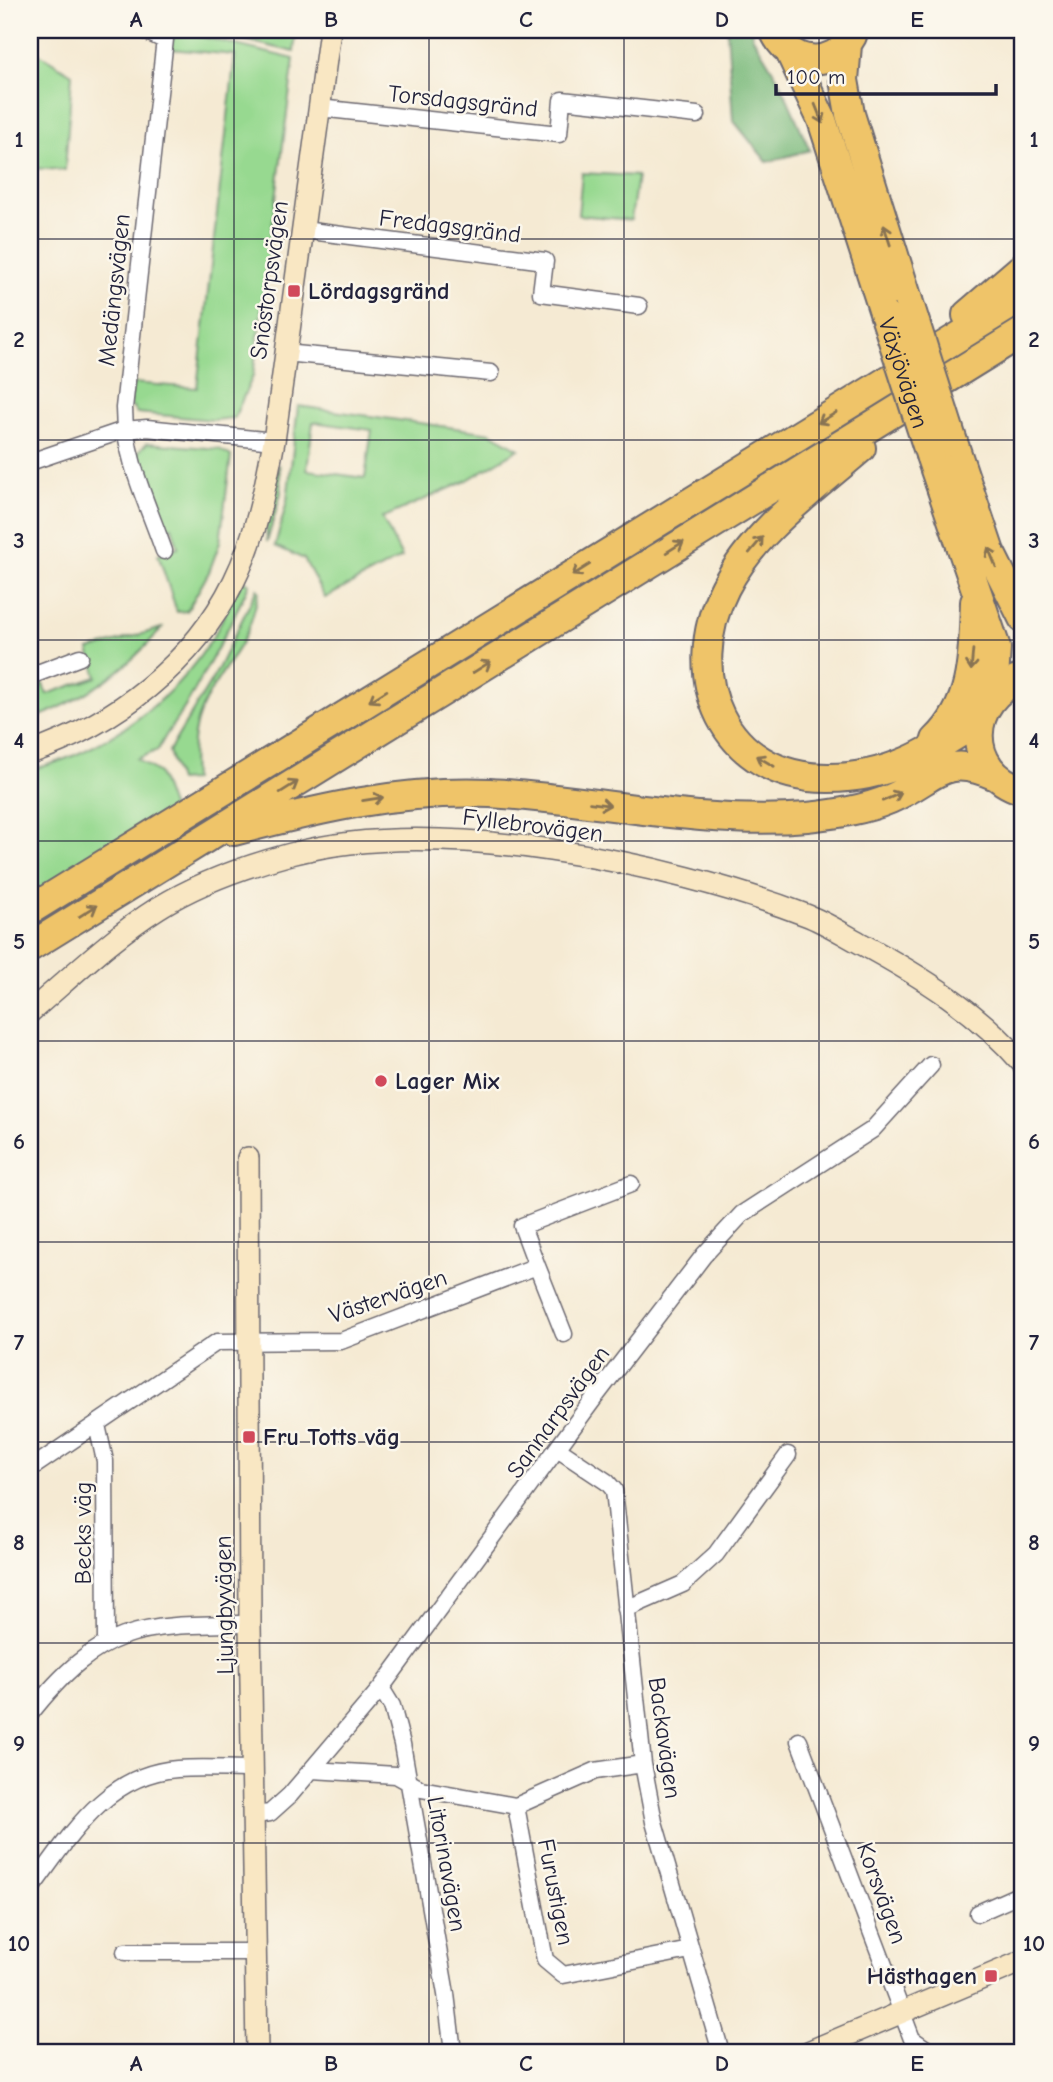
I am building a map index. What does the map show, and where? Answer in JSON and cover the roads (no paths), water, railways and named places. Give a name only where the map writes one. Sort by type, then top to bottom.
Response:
[{"type":"highway","name":"Växjövägen","points":[[782,41],[803,59],[819,60],[834,55],[853,34]]},
{"type":"highway","name":"Växjövägen","points":[[853,34],[843,65],[845,97],[908,300],[975,592],[996,648],[981,750],[1014,788]]},
{"type":"highway","name":"Växjövägen","points":[[782,41],[822,120],[885,316],[941,448],[1023,618]]},
{"type":"highway","points":[[895,377],[1023,267]]},
{"type":"highway","points":[[30,910],[1023,297]]},
{"type":"highway","points":[[30,947],[1023,332]]},
{"type":"highway","points":[[924,394],[760,540],[726,587],[707,641],[706,672],[712,699],[723,723],[738,743],[760,759],[804,777],[830,778],[884,770],[942,747],[986,709],[1002,688],[1023,678]]},
{"type":"highway","points":[[912,760],[939,738],[964,702],[971,676],[975,592]]},
{"type":"highway","points":[[204,839],[304,813],[393,796],[488,793],[703,817],[783,819],[861,808],[889,799],[944,768],[955,765],[978,768],[1014,788]]},
{"type":"street","points":[[143,30],[165,35]]},
{"type":"street","name":"Snöstorpsvägen","points":[[30,753],[88,728],[144,692],[188,649],[233,583],[263,499],[274,441],[330,30]]},
{"type":"street","name":"Medängsvägen","points":[[164,551],[124,430],[165,35]]},
{"type":"street","name":"Torsdagsgränd","points":[[319,108],[559,134],[562,100],[697,115]]},
{"type":"street","name":"Fredagsgränd","points":[[303,230],[545,261],[541,293],[639,306]]},
{"type":"street","points":[[285,353],[491,373]]},
{"type":"street","points":[[30,462],[124,430],[147,428],[274,441]]},
{"type":"street","points":[[30,676],[80,657]]},
{"type":"street","name":"Fyllebrovägen","points":[[30,1012],[80,968],[159,908],[215,880],[292,854],[353,842],[430,841],[500,845],[623,863],[708,883],[808,916],[922,976],[996,1032],[1023,1063]]},
{"type":"street","name":"Sannarpsvägen","points":[[254,1815],[275,1809],[312,1770],[381,1688],[559,1450],[595,1396],[704,1255],[742,1214],[872,1130],[931,1065]]},
{"type":"street","name":"Ljungbyvägen","points":[[248,1158],[250,1624],[257,2052]]},
{"type":"street","points":[[564,1334],[522,1226],[631,1184]]},
{"type":"street","name":"Västervägen","points":[[248,1340],[341,1341],[537,1266]]},
{"type":"street","points":[[30,1469],[218,1342],[248,1340]]},
{"type":"street","name":"Becks väg","points":[[97,1425],[105,1461],[106,1642]]},
{"type":"street","name":"Backavägen","points":[[559,1450],[607,1482],[614,1490],[643,1764],[654,1822],[720,2052]]},
{"type":"street","points":[[626,1609],[683,1584],[716,1554],[788,1455]]},
{"type":"street","points":[[30,1714],[60,1677],[106,1642],[163,1626],[250,1624]]},
{"type":"street","name":"Litorinavägen","points":[[381,1688],[392,1706],[410,1782],[446,1994],[453,2052]]},
{"type":"street","name":"Korsvägen","points":[[799,1741],[912,2039],[931,2052]]},
{"type":"street","points":[[312,1770],[396,1775],[421,1788],[516,1806],[579,1777],[643,1764]]},
{"type":"street","points":[[30,1890],[92,1810],[118,1788],[139,1777],[177,1769],[252,1769]]},
{"type":"street","name":"Furustigen","points":[[516,1806],[545,1960],[563,1975],[690,1950]]},
{"type":"street","points":[[978,1913],[1023,1893]]},
{"type":"street","points":[[125,1952],[256,1952]]},
{"type":"street","points":[[808,2052],[1023,1961]]},
{"type":"place","name":"Lördagsgränd","points":[[294,291]]},
{"type":"place","name":"Lager Mix","points":[[381,1081]]},
{"type":"place","name":"Fru Totts väg","points":[[249,1437]]},
{"type":"place","name":"Hästhagen","points":[[991,1976]]}]
